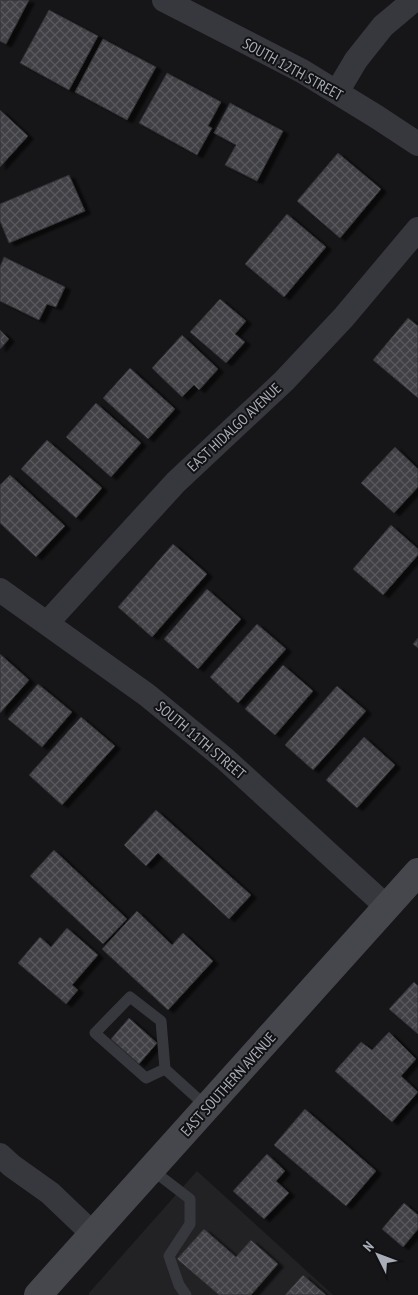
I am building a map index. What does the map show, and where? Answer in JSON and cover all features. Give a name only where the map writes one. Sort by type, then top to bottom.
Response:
[{"type":"main road","name":"EAST SOUTHERN AVENUE","points":[[38,1295],[418,872]]},
{"type":"street","name":"SOUTH 12TH STREET","points":[[164,0],[302,71],[418,144]]},
{"type":"street","points":[[337,92],[356,60],[383,26],[414,0]]},
{"type":"street","name":"EAST HIDALGO AVENUE","points":[[47,623],[176,482],[284,381],[344,316],[418,229]]},
{"type":"street","name":"SOUTH 11TH STREET","points":[[0,590],[147,694],[218,753],[387,907]]},
{"type":"street","points":[[0,1155],[50,1193],[93,1234]]},
{"type":"lane","points":[[165,1070],[146,1078],[96,1033],[130,997],[161,1020],[165,1070],[207,1107]]},
{"type":"lane","points":[[151,1169],[190,1199],[190,1224],[169,1256],[179,1285],[186,1295]]},
{"type":"shaded area","points":[[197,1171],[333,1295],[89,1295]]},
{"type":"building","points":[[0,0],[29,0],[6,44],[0,41]]},
{"type":"building","points":[[49,10],[98,36],[69,90],[20,63]]},
{"type":"building","points":[[103,39],[156,67],[127,120],[75,92]]},
{"type":"building","points":[[167,73],[221,102],[208,126],[212,128],[197,155],[139,123]]},
{"type":"building","points":[[230,103],[283,131],[257,181],[225,165],[236,145],[214,133]]},
{"type":"building","points":[[0,110],[28,136],[0,167]]},
{"type":"building","points":[[338,153],[381,189],[340,238],[297,201]]},
{"type":"building","points":[[69,175],[85,211],[9,243],[0,221],[0,204]]},
{"type":"building","points":[[287,214],[326,247],[284,297],[245,264]]},
{"type":"building","points":[[4,257],[65,287],[56,307],[47,304],[39,320],[0,301],[0,267]]},
{"type":"building","points":[[220,299],[246,321],[235,334],[245,342],[226,363],[190,332]]},
{"type":"building","points":[[408,318],[418,326],[418,398],[373,360]]},
{"type":"building","points":[[0,330],[9,339],[0,349]]},
{"type":"building","points":[[182,335],[218,369],[199,390],[194,385],[182,397],[152,368]]},
{"type":"building","points":[[130,368],[175,409],[148,439],[103,398]]},
{"type":"building","points":[[96,403],[141,443],[111,477],[66,437]]},
{"type":"building","points":[[47,440],[102,488],[76,518],[21,469]]},
{"type":"building","points":[[395,447],[418,469],[418,487],[394,513],[361,483]]},
{"type":"building","points":[[10,475],[65,526],[36,557],[0,523],[0,485]]},
{"type":"building","points":[[391,525],[418,549],[418,555],[383,595],[353,569]]},
{"type":"building","points":[[173,544],[207,574],[152,637],[118,607]]},
{"type":"building","points":[[207,589],[241,619],[198,669],[164,639]]},
{"type":"building","points":[[257,624],[286,649],[238,703],[210,677]]},
{"type":"building","points":[[418,638],[418,648],[413,644]]},
{"type":"building","points":[[0,654],[29,680],[0,713]]},
{"type":"building","points":[[283,665],[313,691],[275,735],[245,709]]},
{"type":"building","points":[[38,684],[72,712],[42,747],[8,719]]},
{"type":"building","points":[[337,686],[366,711],[313,770],[285,745]]},
{"type":"building","points":[[81,717],[115,746],[62,805],[29,775]]},
{"type":"building","points":[[364,737],[395,765],[357,808],[326,780]]},
{"type":"building","points":[[156,810],[251,895],[229,919],[158,853],[146,866],[124,845]]},
{"type":"building","points":[[54,850],[127,919],[103,944],[30,876]]},
{"type":"building","points":[[137,911],[172,945],[183,933],[213,961],[168,1010],[102,949]]},
{"type":"building","points":[[67,928],[98,955],[72,985],[78,990],[66,1004],[18,963],[40,937],[51,947]]},
{"type":"building","points":[[414,982],[418,986],[418,1034],[389,1009]]},
{"type":"building","points":[[129,1018],[157,1043],[139,1064],[111,1039]]},
{"type":"building","points":[[389,1032],[416,1059],[401,1076],[418,1092],[392,1122],[335,1071],[361,1042],[372,1050]]},
{"type":"building","points":[[305,1109],[376,1171],[346,1206],[274,1145]]},
{"type":"building","points":[[267,1154],[285,1171],[276,1181],[289,1193],[264,1219],[233,1191]]},
{"type":"building","points":[[404,1203],[418,1215],[418,1229],[403,1247],[382,1229]]},
{"type":"building","points":[[204,1229],[236,1257],[251,1240],[278,1264],[251,1295],[219,1295],[177,1259]]},
{"type":"building","points":[[303,1275],[326,1295],[285,1295]]}]
